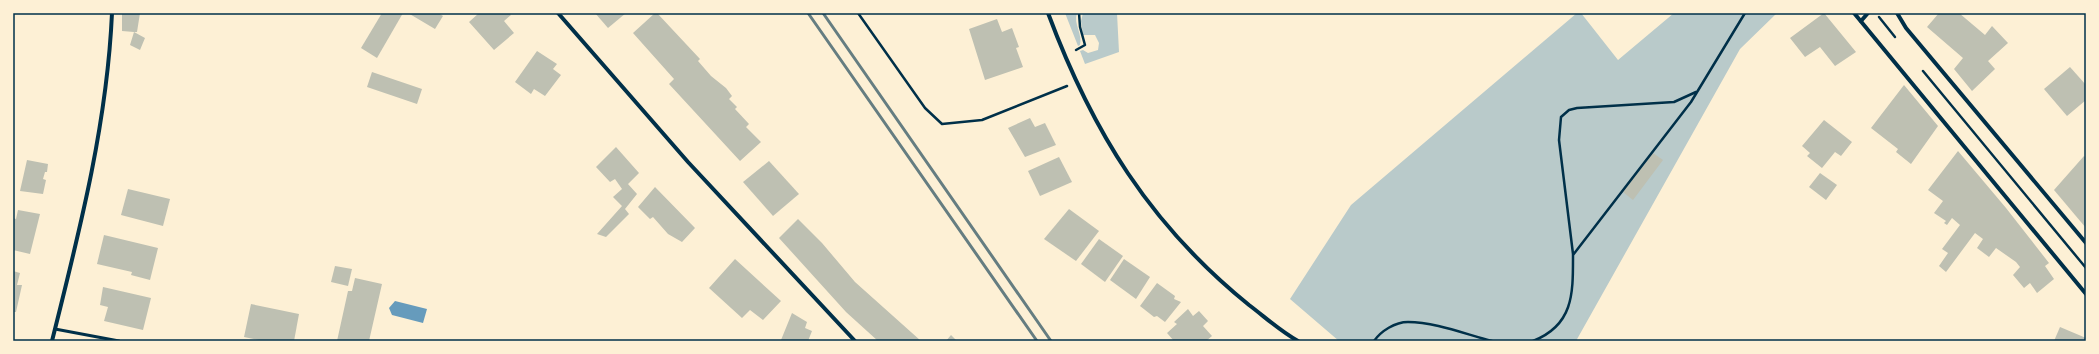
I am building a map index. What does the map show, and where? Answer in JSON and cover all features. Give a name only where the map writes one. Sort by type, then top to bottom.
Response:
[{"type":"street","points":[[52,341],[79,234],[96,151],[108,76],[112,13]]},
{"type":"street","points":[[558,13],[688,162],[855,341]]},
{"type":"street","points":[[1048,13],[1076,83],[1107,141],[1138,191],[1190,252],[1230,289],[1298,341]]},
{"type":"street","points":[[1854,13],[2086,294]]},
{"type":"street","points":[[1861,21],[1868,13]]},
{"type":"street","points":[[1897,13],[1906,28],[2086,243]]},
{"type":"lane","points":[[55,329],[119,341]]},
{"type":"path","points":[[858,13],[925,108],[942,124],[982,120],[1076,83]]},
{"type":"path","points":[[1064,55],[1085,45],[1080,27],[1079,13]]},
{"type":"path","points":[[1573,255],[1698,91],[1745,13]]},
{"type":"path","points":[[1876,13],[1896,37]]},
{"type":"path","points":[[1921,68],[2086,268]]},
{"type":"path","points":[[1533,341],[1546,336],[1558,326],[1568,310],[1573,286],[1573,255],[1559,140],[1561,117],[1568,110],[1577,108],[1674,102],[1698,91]]},
{"type":"path","points":[[1374,341],[1391,326],[1406,322],[1426,324],[1492,341]]},
{"type":"shaded area","points":[[1065,13],[1077,13],[1076,21],[1081,41],[1080,45],[1078,46]]},
{"type":"shaded area","points":[[1083,13],[1117,13],[1119,52],[1085,64],[1080,51],[1083,50],[1088,53],[1098,50],[1099,43],[1095,35],[1083,35],[1081,21]]},
{"type":"shaded area","points":[[1577,13],[1581,13],[1618,60],[1674,13],[1777,13],[1740,49],[1576,341],[1339,341],[1290,299],[1351,205]]},
{"type":"water","points":[[395,301],[427,309],[423,323],[392,315],[389,308]]},
{"type":"building","points":[[122,13],[140,13],[137,32],[122,31]]},
{"type":"building","points":[[382,13],[403,13],[377,58],[361,48]]},
{"type":"building","points":[[408,13],[438,13],[443,16],[435,29]]},
{"type":"building","points":[[479,13],[509,13],[511,15],[504,21],[514,33],[494,50],[469,22]]},
{"type":"building","points":[[595,13],[626,13],[608,28]]},
{"type":"building","points":[[655,13],[657,13],[700,59],[698,61],[711,76],[726,88],[732,96],[729,99],[737,107],[735,109],[749,124],[746,127],[761,142],[740,161],[669,84],[674,79],[633,33]]},
{"type":"building","points":[[1824,13],[1856,52],[1835,66],[1820,47],[1805,57],[1790,38]]},
{"type":"building","points":[[1939,13],[1959,13],[1985,35],[1992,26],[2008,43],[1988,61],[1995,69],[1972,91],[1954,69],[1963,58],[1927,27]]},
{"type":"building","points":[[997,19],[1002,32],[1012,28],[1019,47],[1016,48],[1023,67],[985,80],[969,29]]},
{"type":"building","points":[[134,32],[145,38],[140,50],[130,45]]},
{"type":"building","points":[[537,51],[557,64],[553,69],[561,75],[545,96],[534,89],[531,94],[515,82]]},
{"type":"building","points":[[2070,67],[2086,85],[2086,100],[2067,116],[2044,89]]},
{"type":"building","points":[[372,72],[422,89],[417,104],[367,87]]},
{"type":"building","points":[[1904,85],[1938,126],[1911,164],[1896,152],[1898,149],[1871,128]]},
{"type":"building","points":[[1030,118],[1035,127],[1045,123],[1056,145],[1025,157],[1008,128]]},
{"type":"building","points":[[1824,120],[1852,142],[1841,156],[1835,152],[1822,168],[1807,156],[1810,153],[1802,146]]},
{"type":"building","points":[[616,147],[639,173],[628,184],[637,194],[625,209],[629,214],[606,237],[597,234],[622,206],[613,197],[622,189],[615,179],[610,182],[596,167]]},
{"type":"building","points":[[1958,151],[2006,208],[2049,263],[2045,266],[2054,279],[2037,293],[2030,283],[2024,288],[2013,275],[2020,267],[2016,262],[1996,248],[1989,257],[1977,248],[1983,239],[1975,233],[1946,272],[1939,266],[1948,253],[1942,249],[1960,225],[1952,218],[1947,225],[1944,223],[1946,221],[1934,213],[1943,201],[1928,190]]},
{"type":"building","points":[[1653,153],[1663,160],[1633,200],[1623,192]]},
{"type":"building","points":[[2084,156],[2086,158],[2086,228],[2054,190]]},
{"type":"building","points":[[1059,157],[1072,182],[1040,196],[1028,171]]},
{"type":"building","points":[[27,160],[48,164],[47,172],[45,172],[43,179],[46,180],[43,194],[20,191]]},
{"type":"building","points":[[769,161],[799,194],[773,216],[743,182]]},
{"type":"building","points":[[1820,173],[1837,185],[1826,200],[1809,187]]},
{"type":"building","points":[[655,187],[695,228],[682,242],[668,234],[653,217],[650,219],[638,207]]},
{"type":"building","points":[[128,189],[170,199],[163,226],[121,215]]},
{"type":"building","points":[[1069,209],[1099,231],[1076,261],[1044,239]]},
{"type":"building","points":[[18,210],[40,214],[30,254],[13,250],[13,218],[16,219]]},
{"type":"building","points":[[798,219],[822,243],[855,282],[921,341],[878,341],[846,312],[779,238]]},
{"type":"building","points":[[104,235],[158,248],[150,280],[131,275],[132,272],[97,264]]},
{"type":"building","points":[[1099,239],[1123,256],[1105,282],[1081,264]]},
{"type":"building","points":[[735,259],[781,301],[763,320],[750,310],[742,318],[709,288]]},
{"type":"building","points":[[1124,259],[1150,277],[1136,299],[1110,280]]},
{"type":"building","points":[[335,266],[352,269],[348,286],[331,282]]},
{"type":"building","points":[[13,271],[20,273],[17,285],[22,285],[16,312],[13,312]]},
{"type":"building","points":[[355,278],[382,284],[369,341],[337,341],[348,291],[352,291]]},
{"type":"building","points":[[1157,283],[1175,296],[1174,299],[1181,302],[1165,322],[1157,316],[1154,317],[1140,306]]},
{"type":"building","points":[[103,287],[151,298],[143,330],[104,321],[108,307],[100,305]]},
{"type":"building","points":[[251,304],[299,314],[294,341],[264,341],[244,337]]},
{"type":"building","points":[[1188,309],[1193,316],[1199,311],[1208,321],[1203,326],[1212,336],[1206,341],[1174,341],[1167,333],[1177,324],[1174,322]]},
{"type":"building","points":[[792,313],[807,322],[805,328],[812,331],[808,341],[781,340]]},
{"type":"building","points":[[2060,327],[2086,338],[2086,341],[2054,341]]},
{"type":"building","points":[[951,335],[957,341],[946,341]]},
{"type":"railway","points":[[808,13],[1037,341]]},
{"type":"railway","points":[[823,13],[1051,341]]}]
